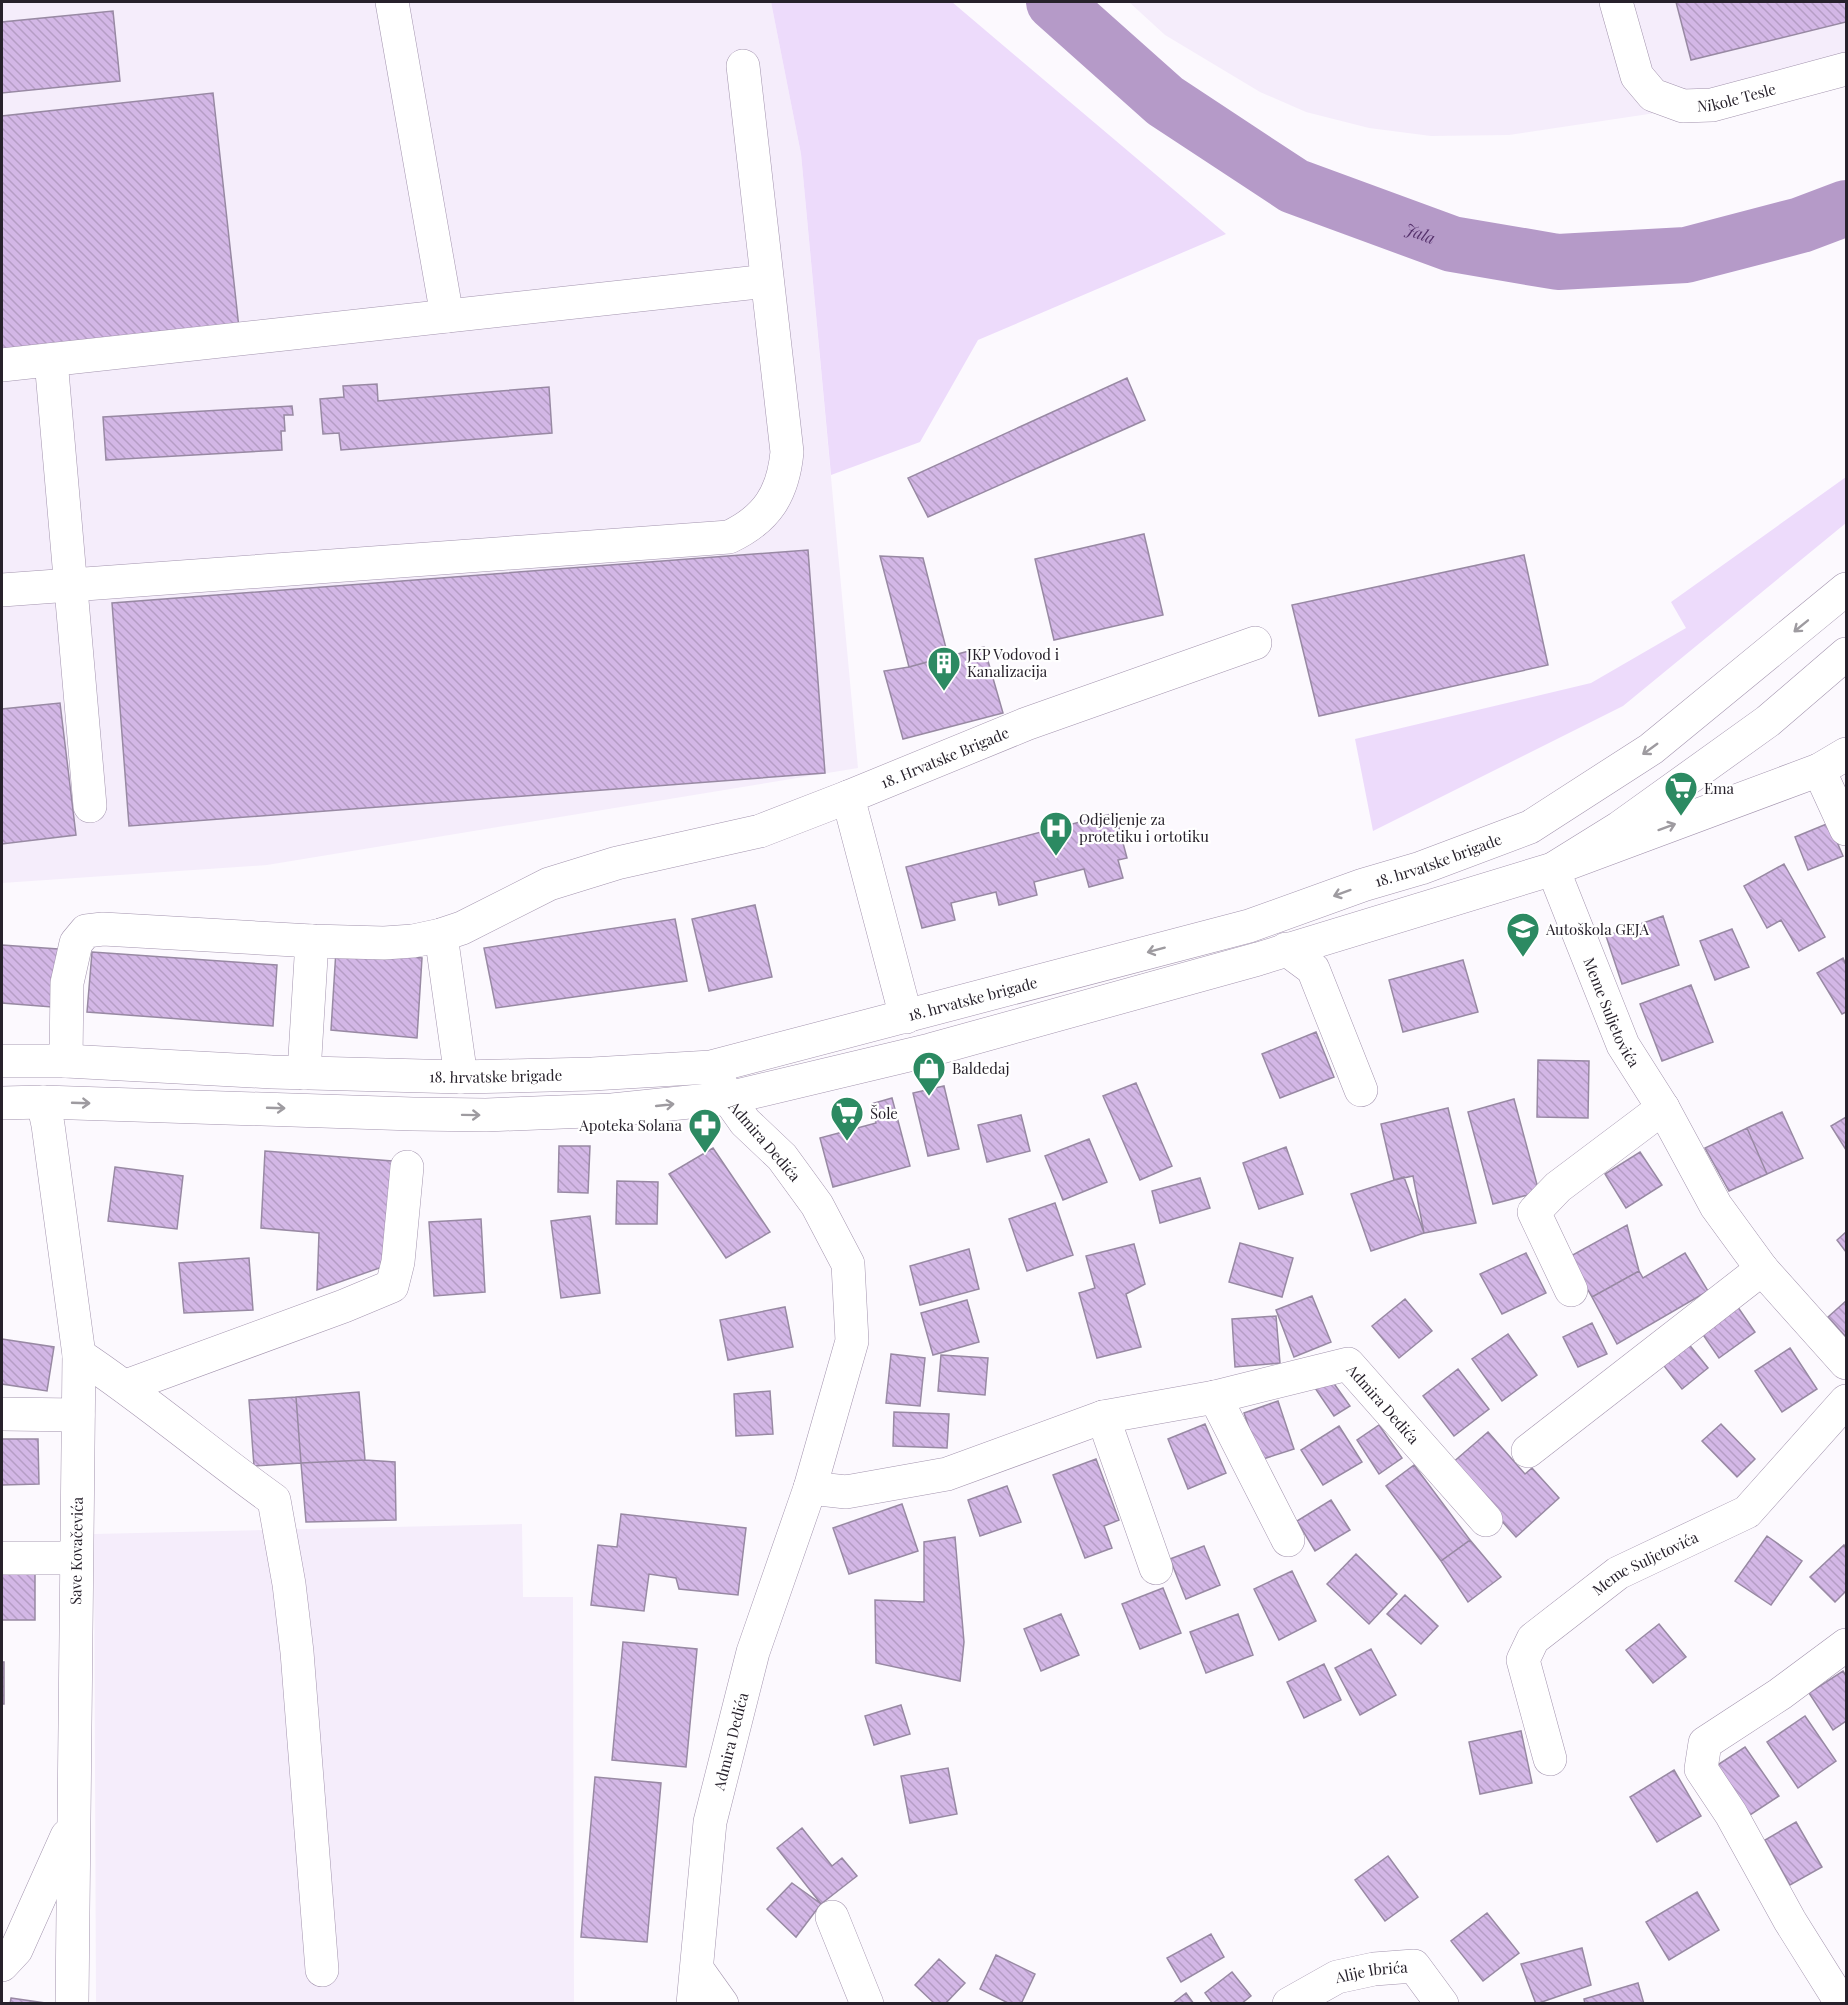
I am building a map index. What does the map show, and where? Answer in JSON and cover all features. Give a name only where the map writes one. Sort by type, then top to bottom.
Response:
[{"type":"street","points":[[392,2],[447,316]]},
{"type":"street","name":"Nikole Tesle","points":[[1616,2],[1637,76],[1653,95],[1683,106],[1712,105],[1846,69]]},
{"type":"street","points":[[2,590],[729,537],[747,528],[770,506],[780,486],[787,452],[743,66]]},
{"type":"street","points":[[2,365],[767,281]]},
{"type":"street","points":[[51,360],[90,806]]},
{"type":"street","name":"18. hrvatske brigade","points":[[2,1061],[66,1061],[304,1073],[461,1077],[592,1074],[711,1067],[1249,926],[1363,885],[1421,868],[1530,827],[1651,749],[1846,589]]},
{"type":"street","name":"18. Hrvatske Brigade","points":[[906,1017],[848,797],[1026,724],[1255,643]]},
{"type":"street","points":[[1553,869],[1619,828],[1768,721],[1846,654]]},
{"type":"street","points":[[2,1103],[43,1102],[486,1115],[612,1110],[728,1098],[930,1050],[1258,959],[1553,869],[1819,770],[1846,754]]},
{"type":"street","points":[[1819,770],[1846,829]]},
{"type":"street","points":[[66,1061],[67,983],[75,943],[86,931],[103,929],[312,941],[384,943],[413,941],[441,935],[482,920],[549,884],[617,863],[760,831],[848,797]]},
{"type":"street","name":"Meme Suljetovića","points":[[1553,869],[1623,1045],[1663,1108],[1716,1206],[1762,1269],[1846,1363]]},
{"type":"street","points":[[441,935],[461,1077]]},
{"type":"street","points":[[304,1073],[312,941]]},
{"type":"street","points":[[1286,949],[1313,969],[1361,1090]]},
{"type":"street","name":"Admira Dedića","points":[[693,2004],[710,1822],[753,1652],[810,1488],[852,1341],[848,1264],[817,1205],[782,1157],[745,1122],[728,1098],[711,1067]]},
{"type":"street","name":"Save Kovačevića","points":[[43,1102],[50,1137],[79,1355],[72,2004]]},
{"type":"street","points":[[1571,1290],[1534,1212],[1558,1187],[1663,1108]]},
{"type":"street","points":[[126,1386],[344,1306],[392,1286],[398,1262],[407,1167]]},
{"type":"street","points":[[1528,1451],[1762,1269]]},
{"type":"street","points":[[79,1355],[126,1386],[210,1454],[274,1500],[289,1584],[297,1652],[322,1970]]},
{"type":"street","name":"Admira Dedića","points":[[810,1488],[846,1492],[947,1474],[1103,1417],[1215,1397],[1348,1364],[1486,1520]]},
{"type":"street","points":[[1215,1397],[1288,1540]]},
{"type":"street","name":"Meme Suljetovića","points":[[1550,1759],[1523,1660],[1533,1639],[1618,1574],[1747,1512],[1846,1401]]},
{"type":"street","points":[[2,1414],[78,1415]]},
{"type":"street","points":[[1103,1417],[1156,1568]]},
{"type":"street","points":[[2,1558],[76,1558]]},
{"type":"street","points":[[1842,2004],[1790,1921],[1731,1814],[1701,1769],[1705,1743],[1780,1694],[1846,1645]]},
{"type":"street","points":[[2,1965],[16,1950],[73,1822]]},
{"type":"street","points":[[832,1917],[867,2004]]},
{"type":"street","name":"Alije Ibrića","points":[[1289,2004],[1337,1977],[1374,1969],[1414,1966],[1442,2004]]},
{"type":"street","points":[[697,1969],[722,2004]]},
{"type":"shaded area","points":[[2,2],[771,2],[801,154],[858,768],[267,865],[2,883]]},
{"type":"shaded area","points":[[771,2],[952,2],[1226,234],[978,340],[920,442],[831,475],[801,154]]},
{"type":"shaded area","points":[[1129,2],[1846,2],[1846,69],[1722,103],[1509,135],[1431,136],[1369,128],[1306,112],[1260,92],[1165,35]]},
{"type":"shaded area","points":[[1846,477],[1846,523],[1623,706],[1373,831],[1355,739],[1591,683],[1686,628],[1671,602]]},
{"type":"shaded area","points":[[522,1524],[523,1597],[573,1597],[574,2003],[96,2003],[94,1534]]},
{"type":"building","points":[[1676,2],[1846,2],[1846,22],[1691,60]]},
{"type":"building","points":[[113,11],[120,81],[2,93],[2,22]]},
{"type":"building","points":[[213,93],[239,328],[2,354],[2,116]]},
{"type":"building","points":[[1127,378],[1145,420],[928,517],[908,478]]},
{"type":"building","points":[[377,384],[378,401],[549,387],[552,433],[341,450],[339,433],[323,434],[320,399],[344,397],[343,386]]},
{"type":"building","points":[[292,406],[293,415],[284,415],[285,431],[281,431],[282,450],[106,460],[103,417]]},
{"type":"building","points":[[1144,534],[1163,615],[1054,640],[1035,559]]},
{"type":"building","points":[[808,550],[825,773],[129,826],[112,603]]},
{"type":"building","points":[[1524,555],[1548,665],[1319,716],[1292,605]]},
{"type":"building","points":[[880,556],[923,558],[948,656],[909,667]]},
{"type":"building","name":"JKP Vodovod i Kanalizacija","points":[[984,647],[1003,713],[903,739],[884,671],[909,667]]},
{"type":"building","points":[[60,703],[76,835],[2,844],[2,709]]},
{"type":"building","points":[[1115,813],[1127,858],[1118,860],[1123,878],[1089,887],[1084,869],[1034,882],[1037,895],[999,905],[996,892],[951,903],[955,920],[922,928],[906,867]]},
{"type":"building","points":[[1829,823],[1843,856],[1808,870],[1795,837]]},
{"type":"building","points":[[1784,864],[1825,937],[1799,951],[1781,920],[1767,928],[1744,886]]},
{"type":"building","points":[[755,905],[772,977],[709,991],[692,919]]},
{"type":"building","points":[[1663,916],[1679,965],[1622,984],[1606,936]]},
{"type":"building","points":[[675,919],[687,981],[496,1008],[484,948]]},
{"type":"building","points":[[1732,929],[1749,967],[1715,980],[1700,941]]},
{"type":"building","points":[[2,945],[58,949],[52,1007],[2,1003]]},
{"type":"building","points":[[336,950],[422,958],[417,1038],[331,1030]]},
{"type":"building","points":[[92,952],[277,965],[273,1026],[87,1012]]},
{"type":"building","points":[[1843,958],[1846,965],[1846,1012],[1842,1014],[1817,973]]},
{"type":"building","points":[[1463,960],[1478,1012],[1403,1032],[1389,980]]},
{"type":"building","points":[[1691,985],[1713,1042],[1662,1061],[1640,1004]]},
{"type":"building","points":[[1316,1032],[1334,1077],[1280,1098],[1262,1054]]},
{"type":"building","points":[[1538,1060],[1589,1061],[1588,1118],[1537,1117]]},
{"type":"building","points":[[1136,1083],[1172,1166],[1140,1180],[1103,1096]]},
{"type":"building","points":[[944,1086],[959,1149],[928,1156],[913,1093]]},
{"type":"building","points":[[892,1098],[910,1166],[833,1187],[820,1138],[876,1123],[871,1104]]},
{"type":"building","points":[[1514,1099],[1539,1192],[1493,1204],[1468,1112]]},
{"type":"building","points":[[1448,1108],[1476,1223],[1424,1233],[1413,1176],[1394,1180],[1381,1124]]},
{"type":"building","points":[[1782,1112],[1803,1158],[1767,1174],[1747,1128]]},
{"type":"building","points":[[1021,1115],[1030,1151],[987,1162],[978,1125]]},
{"type":"building","points":[[1846,1117],[1846,1150],[1831,1126]]},
{"type":"building","points":[[1747,1128],[1767,1174],[1729,1191],[1705,1148]]},
{"type":"building","points":[[1089,1139],[1107,1182],[1063,1200],[1045,1156]]},
{"type":"building","points":[[559,1146],[590,1146],[588,1193],[558,1192]]},
{"type":"building","points":[[1286,1147],[1303,1194],[1259,1209],[1243,1163]]},
{"type":"building","points":[[713,1148],[770,1232],[726,1258],[669,1174]]},
{"type":"building","points":[[265,1151],[392,1161],[385,1266],[317,1290],[319,1233],[261,1228]]},
{"type":"building","points":[[1640,1152],[1662,1185],[1626,1208],[1605,1174]]},
{"type":"building","points":[[115,1167],[183,1176],[177,1229],[108,1221]]},
{"type":"building","points":[[1404,1177],[1424,1233],[1371,1251],[1351,1194]]},
{"type":"building","points":[[1200,1178],[1210,1208],[1160,1223],[1152,1191]]},
{"type":"building","points":[[617,1181],[658,1182],[657,1224],[616,1224]]},
{"type":"building","points":[[1055,1203],[1073,1255],[1027,1271],[1009,1219]]},
{"type":"building","points":[[590,1216],[600,1293],[561,1298],[551,1221]]},
{"type":"building","points":[[481,1219],[485,1292],[434,1296],[429,1222]]},
{"type":"building","points":[[1627,1225],[1639,1271],[1592,1297],[1569,1257]]},
{"type":"building","points":[[1846,1232],[1846,1252],[1837,1240]]},
{"type":"building","points":[[1240,1243],[1293,1258],[1282,1297],[1229,1282]]},
{"type":"building","points":[[1134,1244],[1145,1284],[1126,1294],[1141,1347],[1097,1358],[1079,1293],[1095,1288],[1086,1256]]},
{"type":"building","points":[[969,1249],[979,1289],[920,1305],[910,1266]]},
{"type":"building","points":[[1526,1253],[1546,1293],[1502,1314],[1480,1274]]},
{"type":"building","points":[[1685,1253],[1708,1291],[1617,1344],[1592,1297],[1639,1271],[1643,1278]]},
{"type":"building","points":[[249,1258],[253,1310],[184,1313],[179,1263]]},
{"type":"building","points":[[1312,1296],[1331,1342],[1294,1357],[1276,1310]]},
{"type":"building","points":[[1405,1299],[1432,1331],[1399,1358],[1372,1326]]},
{"type":"building","points":[[967,1300],[979,1342],[933,1355],[921,1313]]},
{"type":"building","points":[[1733,1300],[1755,1332],[1719,1358],[1697,1326]]},
{"type":"building","points":[[1846,1301],[1846,1337],[1828,1317]]},
{"type":"building","points":[[785,1307],[793,1347],[728,1360],[720,1320]]},
{"type":"building","points":[[1276,1316],[1280,1363],[1235,1367],[1232,1319]]},
{"type":"building","points":[[1592,1323],[1607,1354],[1578,1367],[1563,1337]]},
{"type":"building","points":[[1508,1334],[1537,1375],[1502,1401],[1472,1359]]},
{"type":"building","points":[[2,1339],[54,1347],[47,1391],[2,1384]]},
{"type":"building","points":[[1687,1342],[1708,1368],[1682,1389],[1661,1362]]},
{"type":"building","points":[[1790,1348],[1817,1389],[1782,1412],[1755,1371]]},
{"type":"building","points":[[891,1354],[925,1358],[920,1406],[886,1403]]},
{"type":"building","points":[[941,1355],[988,1358],[985,1395],[938,1391]]},
{"type":"building","points":[[1458,1369],[1489,1409],[1454,1436],[1423,1396]]},
{"type":"building","points":[[1330,1378],[1350,1406],[1334,1416],[1315,1388]]},
{"type":"building","points":[[770,1391],[773,1434],[736,1436],[734,1394]]},
{"type":"building","points":[[359,1392],[365,1460],[301,1463],[296,1397]]},
{"type":"building","points":[[296,1397],[301,1463],[254,1466],[249,1400]]},
{"type":"building","points":[[1278,1401],[1294,1449],[1260,1460],[1244,1413]]},
{"type":"building","points":[[894,1412],[949,1414],[947,1448],[893,1446]]},
{"type":"building","points":[[1205,1424],[1226,1473],[1188,1489],[1168,1439]]},
{"type":"building","points":[[1721,1424],[1755,1459],[1737,1477],[1702,1441]]},
{"type":"building","points":[[1379,1425],[1402,1458],[1379,1474],[1357,1440]]},
{"type":"building","points":[[1339,1426],[1362,1462],[1323,1485],[1301,1450]]},
{"type":"building","points":[[1488,1432],[1525,1474],[1532,1468],[1559,1498],[1516,1537],[1451,1464]]},
{"type":"building","points":[[2,1439],[38,1439],[39,1484],[2,1485]]},
{"type":"building","points":[[1096,1459],[1119,1520],[1104,1526],[1112,1548],[1085,1558],[1053,1475]]},
{"type":"building","points":[[365,1460],[395,1462],[396,1520],[306,1522],[301,1463]]},
{"type":"building","points":[[1414,1465],[1470,1540],[1441,1561],[1386,1486]]},
{"type":"building","points":[[1007,1486],[1021,1522],[980,1536],[968,1500]]},
{"type":"building","points":[[1331,1500],[1350,1530],[1315,1551],[1297,1521]]},
{"type":"building","points":[[902,1504],[918,1551],[849,1574],[833,1528]]},
{"type":"building","points":[[621,1514],[746,1528],[738,1595],[679,1589],[676,1578],[649,1574],[644,1611],[591,1605],[598,1545],[617,1547]]},
{"type":"building","points":[[1767,1536],[1802,1561],[1771,1605],[1735,1581]]},
{"type":"building","points":[[955,1537],[964,1642],[960,1681],[876,1663],[875,1600],[924,1602],[924,1542]]},
{"type":"building","points":[[1470,1540],[1501,1577],[1468,1602],[1441,1561]]},
{"type":"building","points":[[1844,1545],[1846,1548],[1846,1591],[1835,1602],[1810,1577]]},
{"type":"building","points":[[1204,1546],[1220,1585],[1186,1599],[1170,1559]]},
{"type":"building","points":[[1356,1554],[1397,1594],[1369,1624],[1327,1584]]},
{"type":"building","points":[[1292,1571],[1316,1621],[1279,1640],[1254,1589]]},
{"type":"building","points":[[2,1573],[35,1573],[35,1620],[2,1620]]},
{"type":"building","points":[[1163,1588],[1181,1633],[1140,1649],[1122,1604]]},
{"type":"building","points":[[1405,1595],[1438,1626],[1421,1644],[1387,1614]]},
{"type":"building","points":[[1061,1614],[1079,1655],[1041,1671],[1024,1629]]},
{"type":"building","points":[[1238,1614],[1253,1655],[1206,1673],[1190,1632]]},
{"type":"building","points":[[1659,1624],[1686,1657],[1653,1683],[1626,1650]]},
{"type":"building","points":[[623,1642],[697,1649],[686,1767],[612,1760]]},
{"type":"building","points":[[1371,1649],[1396,1695],[1360,1715],[1335,1668]]},
{"type":"building","points":[[2,1662],[4,1662],[4,1704],[2,1704]]},
{"type":"building","points":[[1324,1664],[1341,1700],[1304,1718],[1287,1682]]},
{"type":"building","points":[[1843,1671],[1846,1676],[1846,1721],[1833,1730],[1809,1693]]},
{"type":"building","points":[[901,1705],[910,1734],[874,1745],[865,1716]]},
{"type":"building","points":[[1805,1716],[1836,1761],[1798,1788],[1767,1742]]},
{"type":"building","points":[[1521,1731],[1532,1783],[1480,1794],[1469,1742]]},
{"type":"building","points":[[1745,1747],[1779,1796],[1750,1815],[1716,1766]]},
{"type":"building","points":[[948,1768],[957,1814],[910,1823],[901,1776]]},
{"type":"building","points":[[1674,1770],[1701,1816],[1657,1842],[1630,1797]]},
{"type":"building","points":[[595,1777],[661,1783],[647,1942],[581,1937]]},
{"type":"building","points":[[1796,1822],[1822,1867],[1790,1885],[1765,1840]]},
{"type":"building","points":[[802,1828],[832,1866],[842,1858],[857,1876],[821,1904],[777,1848]]},
{"type":"building","points":[[1388,1856],[1418,1897],[1385,1921],[1355,1880]]},
{"type":"building","points":[[792,1883],[821,1904],[796,1937],[767,1909]]},
{"type":"building","points":[[1697,1892],[1719,1930],[1669,1960],[1646,1922]]},
{"type":"building","points":[[1487,1913],[1519,1953],[1483,1981],[1451,1941]]},
{"type":"building","points":[[1211,1934],[1224,1957],[1181,1982],[1167,1958]]},
{"type":"building","points":[[1582,1948],[1591,1985],[1536,2004],[1521,1964]]},
{"type":"building","points":[[996,1955],[1035,1974],[1021,2004],[1010,2004],[980,1989]]},
{"type":"building","points":[[939,1959],[965,1983],[945,2004],[935,2004],[915,1985]]},
{"type":"building","points":[[1232,1972],[1251,1996],[1241,2004],[1213,2004],[1205,1993]]},
{"type":"building","points":[[1638,1983],[1644,2004],[1585,2004],[1584,1999]]},
{"type":"building","points":[[1186,1993],[1194,2004],[1172,2004]]},
{"type":"building","points":[[11,1998],[45,2003],[45,2004],[10,2004]]},
{"type":"waterway","name":"Jala","points":[[1054,2],[1165,101],[1294,186],[1452,244],[1558,262],[1686,255],[1801,225],[1846,208]]},
{"type":"place","name":"JKP Vodovod i Kanalizacija","points":[[944,692]]},
{"type":"place","name":"Ema","points":[[1681,817]]},
{"type":"place","name":"Odjeljenje za protetiku i ortotiku","points":[[1056,857]]},
{"type":"place","name":"Autoškola GEJA","points":[[1523,958]]},
{"type":"place","name":"Baldedaj","points":[[929,1097]]},
{"type":"place","name":"Šole","points":[[847,1142]]},
{"type":"place","name":"Apoteka Solana","points":[[705,1154]]}]
